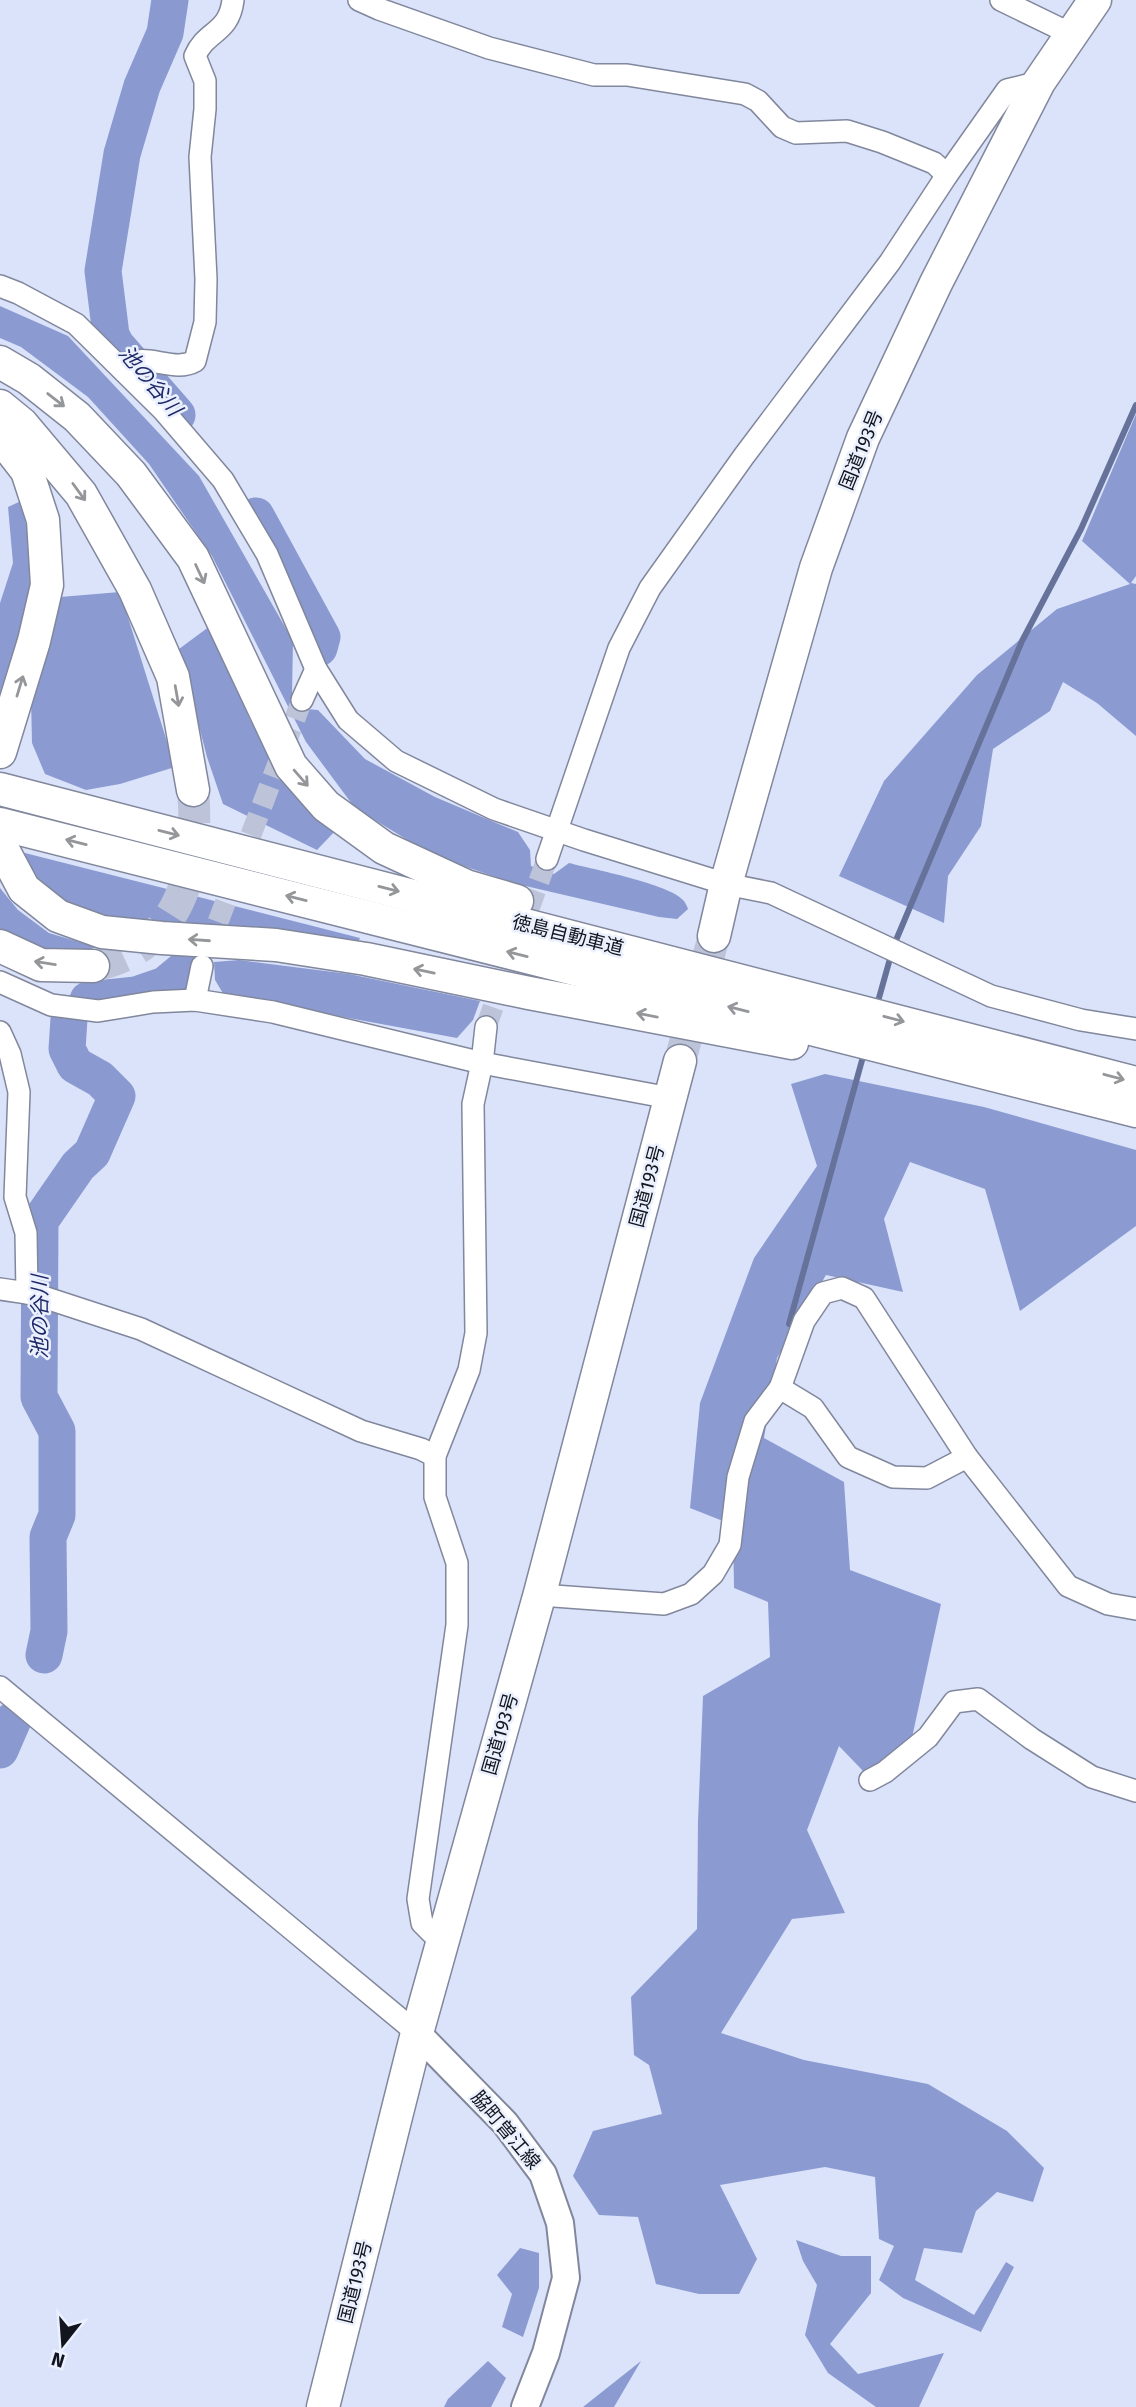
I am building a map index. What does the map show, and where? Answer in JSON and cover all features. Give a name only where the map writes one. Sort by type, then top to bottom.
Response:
[{"type":"highway","name":"国道193号","points":[[714,936],[726,884],[816,568],[863,438],[936,283],[1039,82],[1095,0]]},
{"type":"highway","points":[[0,362],[29,379],[77,416],[131,474],[193,558],[291,766],[326,806],[384,848],[466,886],[852,1008]]},
{"type":"highway","points":[[0,406],[22,424],[81,494],[135,590],[173,677],[192,790]]},
{"type":"highway","points":[[0,436],[27,471],[43,520],[47,585],[34,640],[0,752]]},
{"type":"highway","name":"徳島自動車道","points":[[0,789],[1136,1083]]},
{"type":"highway","points":[[8,832],[24,889],[58,916],[102,932],[276,945],[366,959],[737,1033],[1076,1094]]},
{"type":"highway","name":"徳島自動車道","points":[[8,832],[1136,1111]]},
{"type":"highway","points":[[0,946],[41,964],[93,966]]},
{"type":"highway","name":"国道193号","points":[[323,2407],[416,2033],[540,1593],[680,1061]]},
{"type":"main road","name":"脇町曽江線","points":[[416,2033],[505,2123],[543,2174],[560,2223],[566,2278],[546,2353],[525,2407]]},
{"type":"street","points":[[128,364],[187,365],[195,361],[205,322],[206,279],[200,157],[205,81],[195,56],[201,44],[221,30],[232,15],[233,0]]},
{"type":"street","points":[[359,0],[489,48],[594,75],[627,75],[746,94],[758,101],[782,127],[796,133],[847,131],[934,163],[947,175]]},
{"type":"street","points":[[1003,0],[1071,34]]},
{"type":"street","points":[[547,859],[619,648],[650,588],[744,456],[890,262],[1007,90],[1039,82]]},
{"type":"street","points":[[0,286],[76,324],[128,364],[223,480],[267,554],[316,669],[348,720],[396,761],[494,809],[726,884],[771,893],[991,996],[1081,1020],[1136,1028]]},
{"type":"street","points":[[302,700],[316,669]]},
{"type":"street","points":[[195,1000],[202,966]]},
{"type":"street","points":[[0,982],[51,1005],[98,1011],[153,1002],[195,1000],[273,1013],[482,1063],[670,1098]]},
{"type":"street","points":[[442,1943],[422,1923],[418,1899],[457,1625],[457,1563],[435,1497],[435,1456],[469,1370],[476,1333],[472,1130],[473,1104],[486,1027]]},
{"type":"street","points":[[0,1032],[10,1054],[19,1092],[15,1197],[26,1234],[35,1295]]},
{"type":"street","points":[[540,1593],[664,1604],[691,1594],[713,1574],[730,1545],[738,1477],[755,1421],[780,1388],[804,1321],[823,1293],[842,1288],[864,1298],[967,1457],[1068,1586],[1108,1604],[1136,1609]]},
{"type":"street","points":[[0,1289],[35,1295],[141,1329],[361,1431],[435,1456]]},
{"type":"street","points":[[780,1388],[813,1408],[848,1457],[892,1477],[927,1478],[967,1457]]},
{"type":"street","points":[[0,1687],[416,2033]]},
{"type":"street","points":[[870,1780],[885,1772],[928,1737],[954,1702],[978,1699],[1032,1739],[1091,1777],[1136,1791]]},
{"type":"shaded area","points":[[0,306],[68,336],[199,476],[293,641],[292,694],[306,709],[318,710],[365,759],[435,797],[518,832],[530,850],[531,866],[554,874],[569,863],[629,878],[675,894],[684,901],[688,909],[677,919],[659,917],[517,884],[434,856],[355,808],[306,742],[212,556],[149,464],[88,397],[21,347],[0,338]]},
{"type":"shaded area","points":[[1136,414],[1136,576],[1131,583],[1136,584],[1136,736],[1097,703],[1063,682],[1050,711],[993,749],[981,826],[948,876],[944,923],[839,876],[884,781],[977,675],[1057,609],[1130,584],[1082,541]]},
{"type":"shaded area","points":[[21,501],[33,558],[22,644],[0,708],[0,603],[13,563],[8,507]]},
{"type":"shaded area","points":[[120,592],[175,767],[120,784],[86,790],[45,774],[32,743],[31,697],[60,597]]},
{"type":"shaded area","points":[[210,626],[250,720],[290,783],[337,829],[317,850],[223,804],[207,757],[179,649]]},
{"type":"shaded area","points":[[21,852],[360,938],[357,945],[131,926],[69,908],[39,884]]},
{"type":"shaded area","points":[[0,888],[18,910],[49,933],[96,947],[74,955],[36,950],[0,931]]},
{"type":"shaded area","points":[[239,960],[349,974],[480,1001],[473,1020],[457,1038],[224,995],[215,980],[214,962]]},
{"type":"shaded area","points":[[825,1074],[984,1107],[1136,1150],[1136,1226],[1020,1311],[985,1189],[910,1162],[884,1219],[903,1292],[826,1275],[777,1358],[764,1438],[844,1482],[850,1570],[941,1604],[908,1756],[865,1773],[839,1746],[807,1830],[845,1913],[792,1919],[721,2033],[804,2060],[928,2084],[1007,2131],[1044,2168],[1033,2202],[997,2192],[976,2211],[962,2253],[924,2248],[915,2280],[974,2315],[1006,2262],[1014,2267],[981,2332],[903,2298],[879,2280],[894,2246],[879,2239],[875,2177],[825,2167],[720,2185],[757,2259],[739,2294],[699,2294],[656,2284],[638,2217],[599,2215],[573,2176],[593,2131],[662,2114],[649,2065],[634,2055],[631,1997],[697,1929],[703,1696],[770,1657],[768,1602],[734,1588],[733,1525],[690,1508],[700,1403],[754,1258],[817,1166],[791,1084]]},
{"type":"shaded area","points":[[796,2240],[841,2256],[871,2256],[871,2293],[830,2344],[858,2374],[944,2353],[919,2407],[876,2407],[828,2373],[805,2335],[817,2285],[803,2261]]},
{"type":"shaded area","points":[[520,2248],[539,2253],[539,2288],[523,2337],[502,2327],[512,2294],[497,2275]]},
{"type":"shaded area","points":[[488,2361],[506,2378],[491,2407],[444,2407],[448,2399]]},
{"type":"shaded area","points":[[641,2361],[614,2407],[583,2407]]},
{"type":"waterway","name":"池の谷川","points":[[170,0],[165,33],[142,86],[122,154],[103,271],[111,335],[116,345],[177,415]]},
{"type":"waterway","points":[[894,945],[1022,641],[1081,529],[1136,405]]},
{"type":"waterway","name":"池の谷川","points":[[256,516],[322,637],[319,648]]},
{"type":"waterway","points":[[877,1005],[891,955]]},
{"type":"waterway","name":"池の谷川","points":[[88,1000],[136,995],[165,985],[188,966]]},
{"type":"waterway","name":"池の谷川","points":[[44,1655],[49,1631],[48,1537],[57,1515],[57,1431],[39,1397],[40,1221],[78,1166],[92,1153],[117,1096],[100,1079],[75,1065],[67,1049],[69,1019]]},
{"type":"waterway","points":[[789,1324],[864,1053]]},
{"type":"waterway","name":"池の谷川","points":[[0,1750],[13,1720]]},
{"type":"tunnel","points":[[207,951],[302,700]]},
{"type":"tunnel","points":[[93,966],[123,957],[147,942],[165,923],[179,901],[188,876],[193,848],[193,790]]},
{"type":"tunnel","points":[[486,1027],[547,859]]},
{"type":"tunnel","points":[[680,1061],[714,936]]}]
